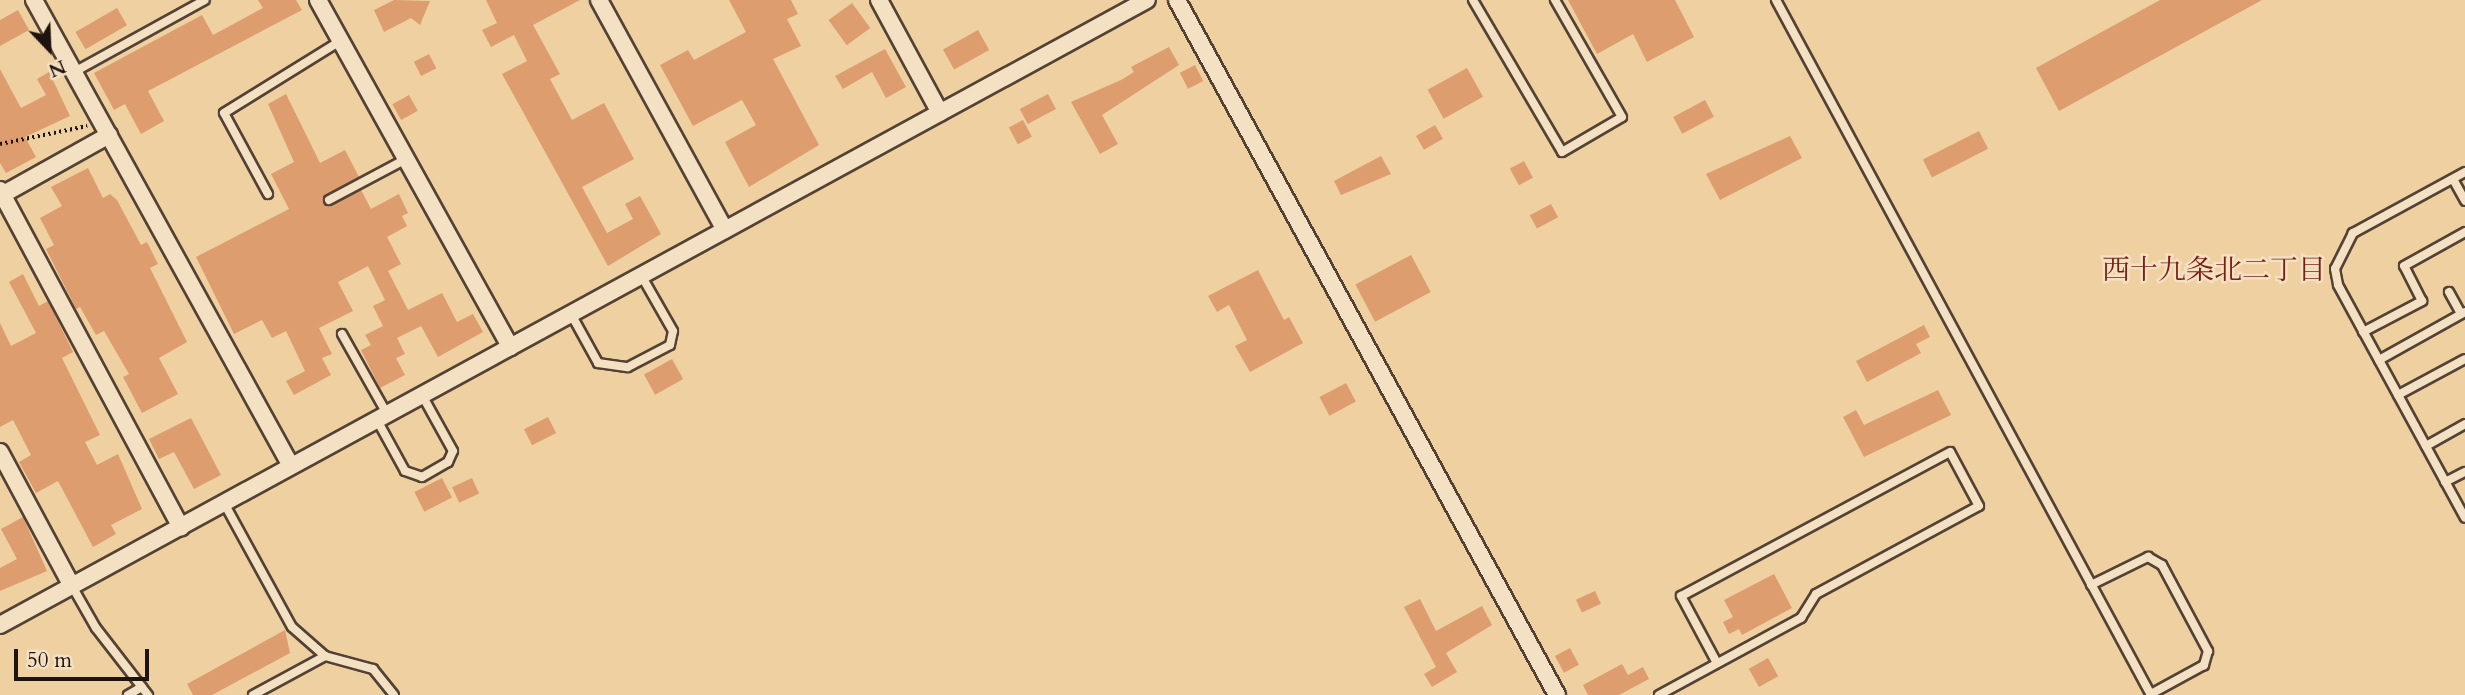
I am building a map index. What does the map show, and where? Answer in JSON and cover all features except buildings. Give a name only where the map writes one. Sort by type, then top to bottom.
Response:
[{"type":"street","points":[[33,0],[291,466]]},
{"type":"street","points":[[318,0],[510,347]]},
{"type":"street","points":[[599,0],[725,230]]},
{"type":"street","points":[[879,0],[940,113]]},
{"type":"street","points":[[0,625],[1147,0]]},
{"type":"street","points":[[1177,0],[1557,695]]},
{"type":"street","points":[[105,129],[1,193],[181,527]]},
{"type":"street","points":[[0,452],[72,586]]},
{"type":"lane","points":[[74,72],[205,0]]},
{"type":"lane","points":[[1473,0],[1562,152],[1622,117],[1555,0]]},
{"type":"lane","points":[[1776,0],[2091,585],[2151,695],[2204,665],[2208,651],[2162,565],[2148,557],[2091,585]]},
{"type":"lane","points":[[268,194],[224,113],[340,41]]},
{"type":"lane","points":[[329,200],[406,159]]},
{"type":"lane","points":[[2465,172],[2353,233],[2339,251],[2338,285],[2465,518]]},
{"type":"lane","points":[[2453,179],[2465,201]]},
{"type":"lane","points":[[2363,332],[2422,301],[2404,266],[2465,232]]},
{"type":"lane","points":[[571,314],[598,363],[628,367],[670,345],[673,331],[642,275]]},
{"type":"lane","points":[[2379,360],[2463,313],[2449,292]]},
{"type":"lane","points":[[342,334],[405,471],[422,477],[448,462],[453,451],[422,395]]},
{"type":"lane","points":[[2398,395],[2465,359]]},
{"type":"lane","points":[[2426,446],[2465,424]]},
{"type":"lane","points":[[1659,695],[1801,618],[1816,594],[1979,506],[1950,452],[1681,596],[1717,663]]},
{"type":"lane","points":[[2445,482],[2465,471]]},
{"type":"lane","points":[[224,503],[292,627],[325,656],[373,669],[394,695]]},
{"type":"lane","points":[[72,586],[148,695]]},
{"type":"lane","points":[[253,695],[325,656]]},
{"type":"lane","points":[[128,695],[142,687]]},
{"type":"path","points":[[0,144],[105,129]]},
{"type":"district","name":"西十九条北二丁目","points":[[2214,270]]}]
